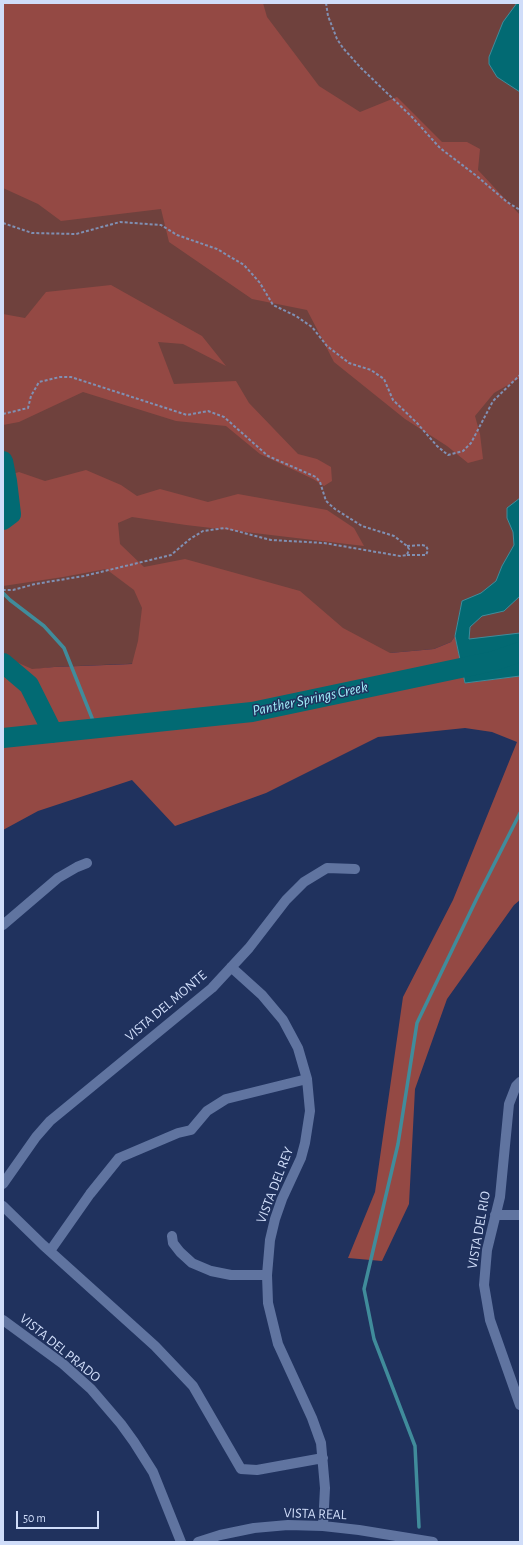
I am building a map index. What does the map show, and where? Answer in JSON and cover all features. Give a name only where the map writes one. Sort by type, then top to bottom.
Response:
[{"type":"street","points":[[3,925],[58,878],[76,867],[87,863]]},
{"type":"street","name":"VISTA DEL MONTE","points":[[3,1184],[36,1137],[50,1121],[212,988],[249,948],[286,900],[304,882],[327,868],[355,869]]},
{"type":"street","name":"VISTA DEL REY","points":[[231,967],[262,996],[283,1020],[298,1048],[307,1079],[310,1111],[305,1143],[301,1158],[282,1199],[270,1240],[267,1275],[268,1303],[278,1344],[312,1418],[321,1442],[325,1488],[323,1526]]},
{"type":"street","points":[[50,1251],[90,1194],[119,1158],[178,1133],[192,1130],[207,1111],[226,1099],[307,1079]]},
{"type":"street","name":"VISTA DEL RIO","points":[[520,1082],[516,1086],[510,1104],[507,1120],[500,1197],[487,1250],[485,1268],[486,1303],[490,1320],[520,1405]]},
{"type":"street","points":[[3,1206],[50,1251],[155,1346],[193,1386],[242,1469],[257,1470],[323,1458]]},
{"type":"street","points":[[495,1215],[520,1215]]},
{"type":"street","points":[[172,1236],[173,1243],[192,1263],[211,1271],[231,1275],[267,1275]]},
{"type":"street","name":"VISTA DEL PRADO","points":[[3,1320],[63,1364],[91,1390],[121,1424],[153,1472],[181,1542]]},
{"type":"street","name":"VISTA REAL","points":[[198,1542],[220,1535],[254,1528],[288,1525],[323,1526],[359,1530],[433,1542]]},
{"type":"path","points":[[326,3],[328,16],[338,39],[343,48],[361,68],[412,116],[440,148],[478,177],[507,202],[520,210]]},
{"type":"path","points":[[3,223],[32,233],[76,234],[120,222],[162,225],[177,235],[218,249],[244,264],[260,284],[274,306],[296,316],[312,327],[327,346],[349,363],[371,370],[384,379],[393,400],[417,422],[437,446],[448,455],[463,451],[471,443],[493,401],[520,375]]},
{"type":"path","points":[[3,414],[28,408],[31,396],[38,382],[71,377],[187,415],[208,411],[224,417],[268,456],[316,477],[320,482],[326,501],[335,510],[362,526],[388,533],[407,546],[422,545],[426,546],[428,550],[426,555],[400,556],[324,543],[271,540],[225,528],[203,531],[190,539],[171,555],[84,576],[35,584],[13,590],[3,590]]},
{"type":"path","points":[[407,546],[407,555]]},
{"type":"shaded area","points":[[3,3],[520,3],[520,676],[465,683],[455,636],[451,642],[434,649],[390,653],[54,667],[3,673]]},
{"type":"shaded area","points":[[3,3],[263,3],[267,17],[319,86],[360,112],[397,97],[442,142],[467,142],[480,149],[478,170],[520,215],[520,378],[494,393],[475,416],[480,434],[483,459],[468,463],[447,446],[405,419],[334,362],[307,310],[252,299],[169,242],[161,209],[61,221],[38,204],[3,188]]},
{"type":"shaded area","points":[[517,3],[520,3],[520,92],[497,77],[489,64],[489,57],[503,22]]},
{"type":"shaded area","points":[[111,285],[202,336],[226,366],[183,344],[158,342],[174,384],[236,381],[249,403],[298,454],[317,459],[331,467],[332,481],[324,486],[313,479],[260,454],[226,426],[176,421],[83,392],[19,422],[3,425],[3,314],[25,318],[46,292]]},
{"type":"shaded area","points":[[86,470],[121,485],[137,496],[160,489],[208,502],[238,494],[327,510],[354,528],[364,546],[186,525],[132,517],[118,523],[120,544],[144,567],[185,559],[300,591],[343,628],[390,653],[434,649],[451,642],[455,636],[465,683],[520,676],[520,900],[514,905],[447,999],[415,1089],[409,1204],[382,1261],[348,1258],[375,1192],[403,997],[453,900],[517,742],[492,732],[465,728],[378,737],[266,793],[175,826],[132,780],[38,811],[3,830],[3,656],[32,669],[132,664],[138,641],[142,608],[134,590],[106,569],[3,586],[3,477],[19,472],[45,481]]},
{"type":"shaded area","points":[[520,498],[520,596],[504,611],[482,616],[470,627],[469,639],[520,633],[520,676],[465,683],[455,636],[462,601],[481,593],[496,581],[502,566],[514,545],[513,532],[507,518],[507,508]]},
{"type":"waterway","name":"Panther Springs Creek","points":[[3,461],[11,514],[3,520]]},
{"type":"waterway","name":"Panther Springs Creek","points":[[3,593],[44,626],[64,648],[96,728]]},
{"type":"waterway","name":"Panther Springs Creek","points":[[3,738],[252,712],[494,661],[520,652]]},
{"type":"waterway","name":"Panther Springs Creek","points":[[3,663],[29,685],[53,733]]},
{"type":"waterway","points":[[419,1527],[415,1446],[374,1339],[364,1289],[398,1144],[417,1023],[520,813]]}]
